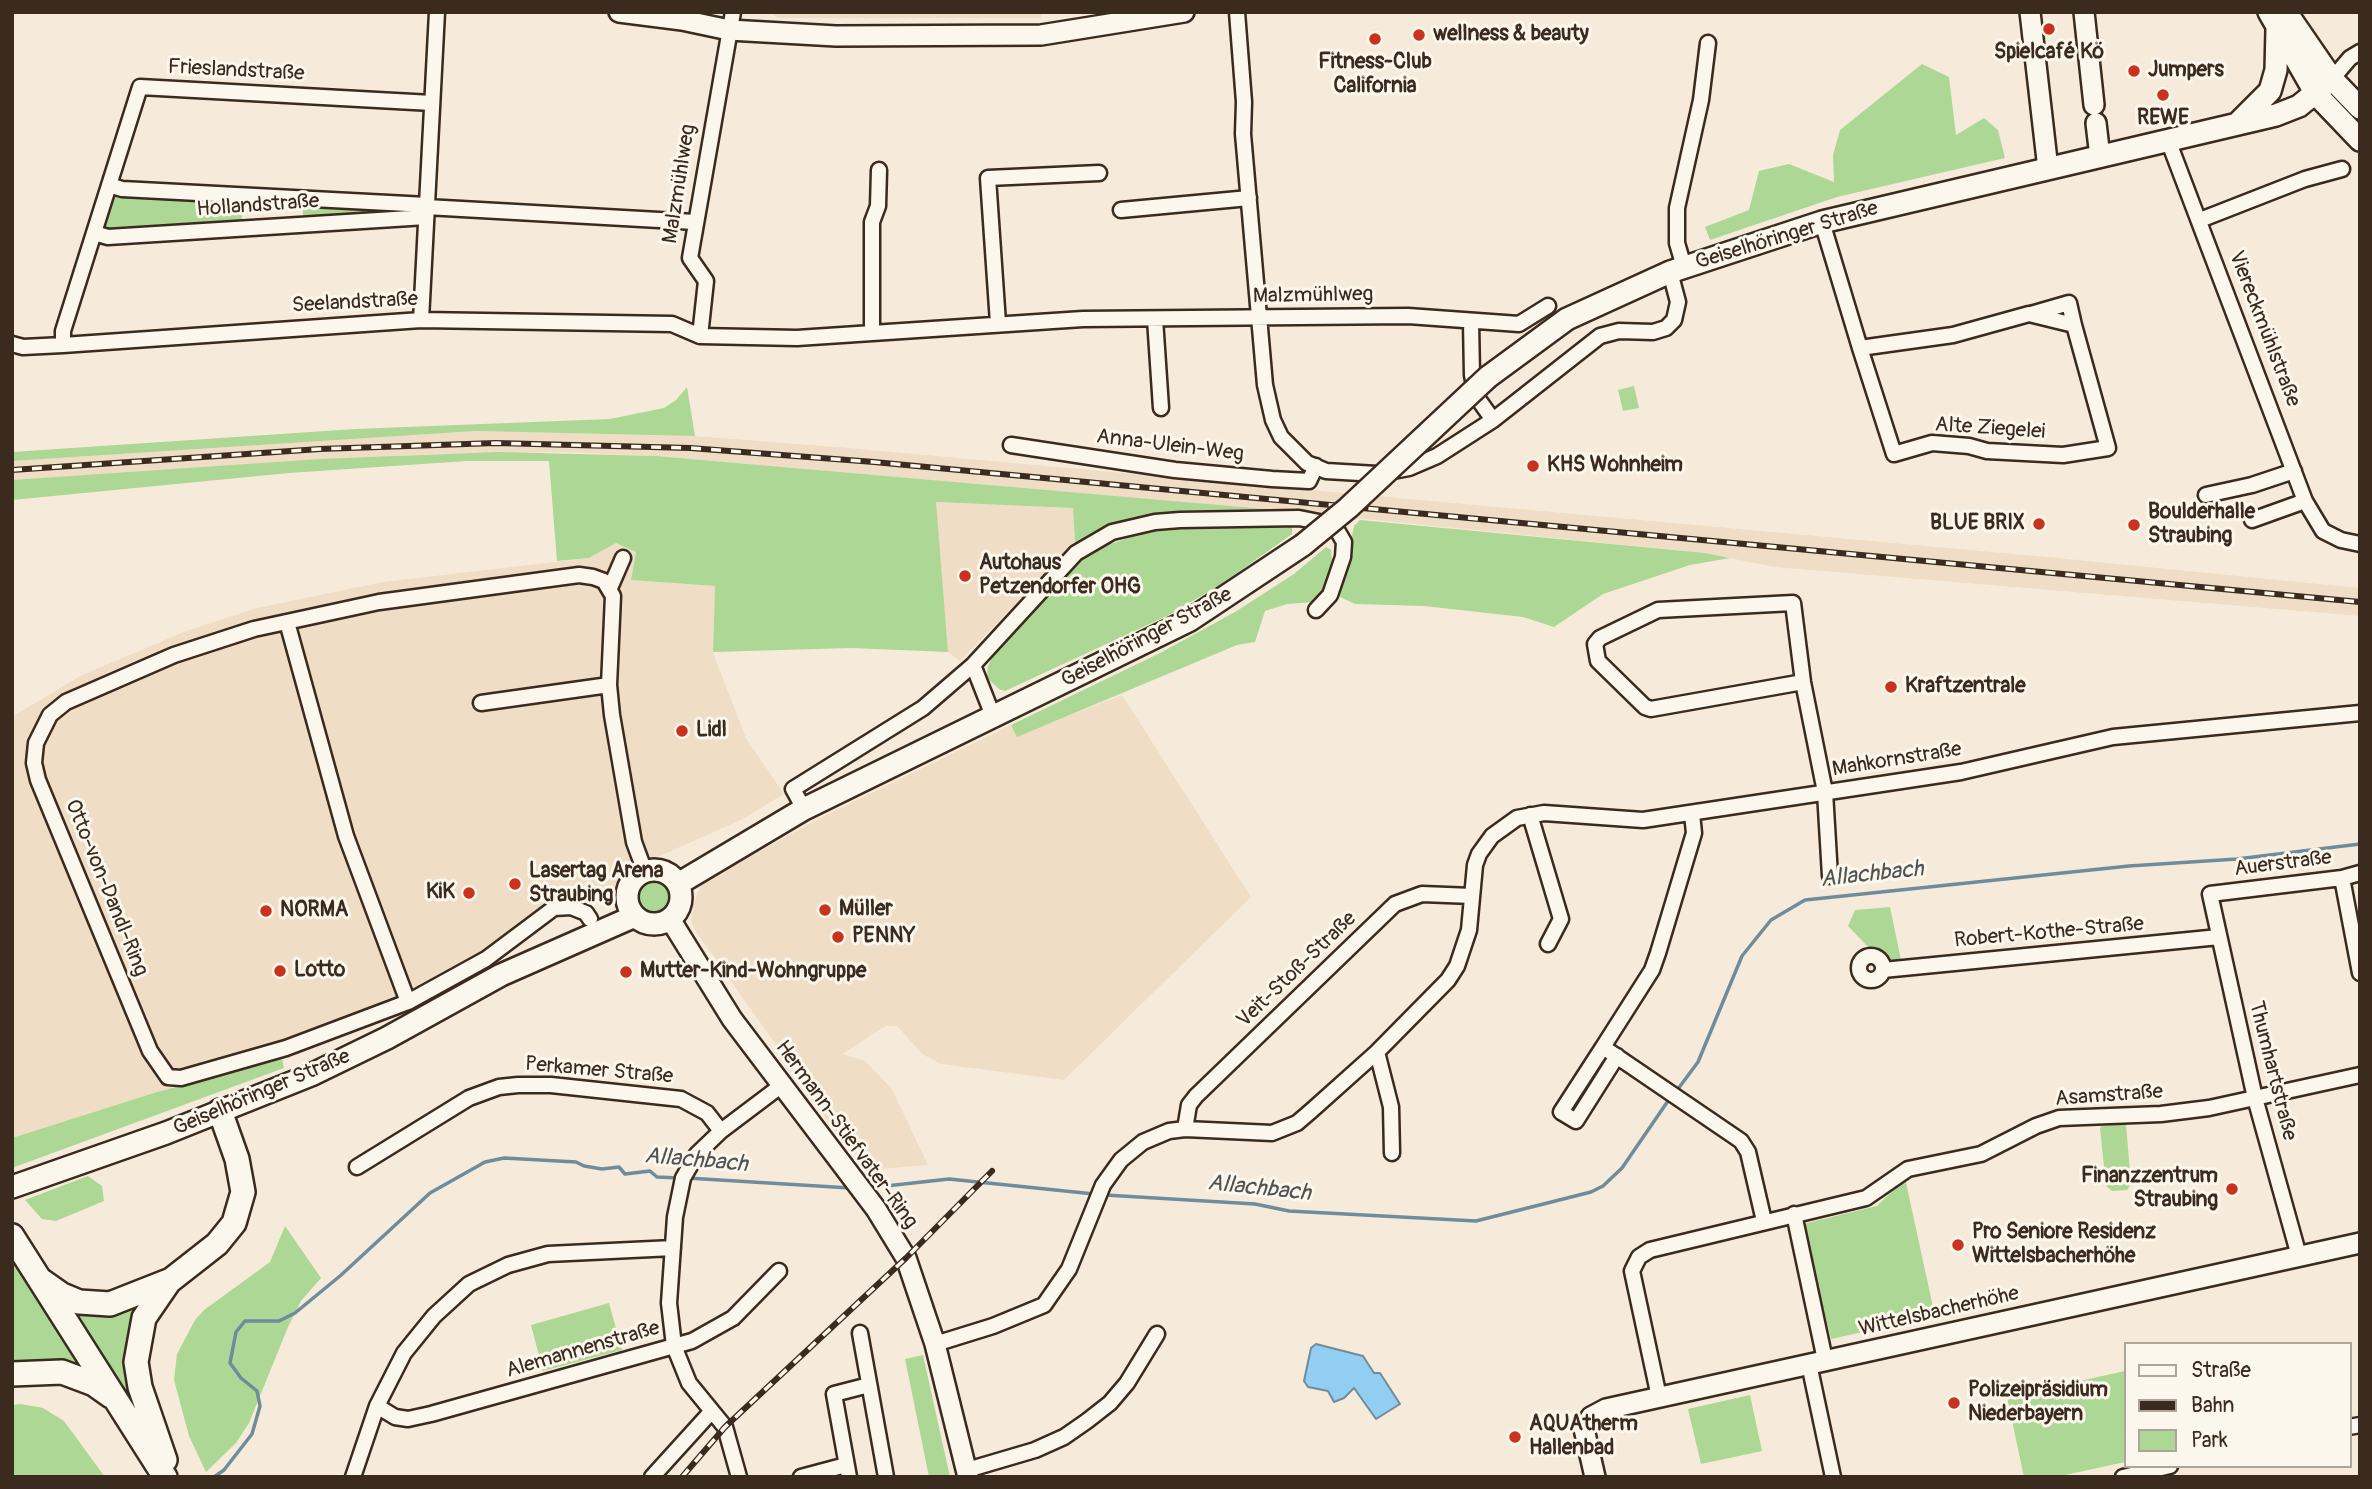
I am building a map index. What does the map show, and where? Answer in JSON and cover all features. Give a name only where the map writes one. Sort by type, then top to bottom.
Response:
[{"type":"main road","points":[[2278,17],[2360,108]]},
{"type":"main road","points":[[2278,17],[2316,94],[2360,140]]},
{"type":"main road","points":[[2235,125],[2270,91],[2276,70],[2278,17]]},
{"type":"main road","name":"Geiselhöringer Straße","points":[[678,884],[804,809],[1190,620],[1303,545],[1348,508],[1488,377],[1567,319],[1677,270],[1822,222],[2276,115],[2299,106],[2332,79]]},
{"type":"main road","points":[[645,872],[664,872],[678,884],[681,899],[670,919],[656,924],[635,916],[628,901],[628,892],[636,877],[645,872]]},
{"type":"main road","name":"Geiselhöringer Straße","points":[[501,975],[550,941],[619,903],[628,892]]},
{"type":"main road","name":"Geiselhöringer Straße","points":[[16,1185],[311,1075],[387,1038],[501,975],[635,916]]},
{"type":"main road","points":[[42,1281],[69,1298],[99,1305],[133,1297],[171,1280],[228,1234],[239,1213],[243,1192],[241,1175],[220,1111]]},
{"type":"main road","points":[[12,1236],[167,1477]]},
{"type":"main road","points":[[167,1477],[163,1452],[140,1387],[136,1362],[144,1318],[171,1280]]},
{"type":"main road","points":[[12,1374],[42,1371],[78,1377],[120,1403]]},
{"type":"street","points":[[421,320],[437,12]]},
{"type":"street","points":[[619,12],[682,20],[731,21],[836,36],[1041,35],[1124,17],[1184,12]]},
{"type":"street","points":[[1237,12],[1259,318],[1265,385],[1273,420],[1292,451],[1316,466],[1351,474],[1409,468],[1446,450],[1493,420],[1600,336],[1619,331],[1653,332],[1666,328],[1674,320],[1678,302],[1675,219],[1701,100],[1708,43]]},
{"type":"street","points":[[2030,12],[2048,169]]},
{"type":"street","points":[[2084,12],[2100,157]]},
{"type":"street","name":"Malzmühlweg","points":[[731,21],[690,258],[706,281],[700,337],[797,338],[998,323],[1156,319],[1408,316],[1519,324],[1548,306]]},
{"type":"street","points":[[2332,79],[2350,58],[2360,52]]},
{"type":"street","name":"Frieslandstraße","points":[[63,345],[63,331],[140,87],[432,103]]},
{"type":"street","name":"Viereckmühlstraße","points":[[2168,140],[2305,501],[2323,531],[2341,540],[2360,544]]},
{"type":"street","points":[[2200,220],[2305,179],[2342,169]]},
{"type":"street","points":[[872,332],[872,222],[878,206],[879,170]]},
{"type":"street","points":[[998,323],[988,178],[1099,173]]},
{"type":"street","name":"Hollandstraße","points":[[109,185],[121,189],[426,210],[695,222]]},
{"type":"street","points":[[1121,210],[1249,198]]},
{"type":"street","name":"Hollandstraße","points":[[93,233],[108,237],[426,210]]},
{"type":"street","name":"Alte Ziegelei","points":[[1822,222],[1860,348],[1894,454],[1932,443],[1961,444],[1987,451],[2077,454],[2108,448],[2074,325],[2029,314],[1952,335],[1860,348]]},
{"type":"street","points":[[1156,319],[1161,408]]},
{"type":"street","name":"Seelandstraße","points":[[12,344],[23,347],[63,345],[421,320],[672,324],[700,337]]},
{"type":"street","points":[[1471,322],[1472,375],[1476,396],[1493,420]]},
{"type":"street","name":"Anna-Ulein-Weg","points":[[1011,445],[1175,470],[1272,479],[1309,481],[1316,466]]},
{"type":"street","points":[[2206,495],[2252,485],[2294,471]]},
{"type":"street","points":[[2252,520],[2305,501]]},
{"type":"street","points":[[804,809],[793,789],[923,708],[973,665],[1076,553],[1112,532],[1155,522],[1299,518],[1334,525],[1344,542],[1343,557],[1329,596],[1316,610]]},
{"type":"street","points":[[624,558],[610,588],[613,606],[609,685],[634,842],[645,872]]},
{"type":"street","name":"Otto-von-Dandl-Ring","points":[[590,919],[586,913],[571,907],[554,908],[486,959],[408,1002],[286,1048],[181,1078],[168,1077],[150,1051],[38,780],[34,763],[36,743],[50,715],[66,702],[174,655],[287,622],[379,602],[579,575],[593,577],[610,588]]},
{"type":"street","points":[[1803,682],[1651,709],[1645,707],[1598,660],[1595,645],[1600,638],[1658,610],[1793,603],[1803,682],[1825,792],[1830,876]]},
{"type":"street","points":[[287,622],[342,824],[408,1002]]},
{"type":"street","points":[[973,665],[993,716]]},
{"type":"street","points":[[481,703],[609,685]]},
{"type":"street","name":"Mahkornstraße","points":[[1530,814],[1643,820],[1961,772],[2113,737],[2360,713]]},
{"type":"street","points":[[935,1344],[1034,1311],[1044,1305],[1069,1269],[1103,1185],[1130,1150],[1157,1134],[1185,1129],[1272,1133],[1284,1130],[1297,1123],[1377,1052],[1438,991],[1457,966],[1469,930],[1475,865],[1485,844],[1506,824],[1530,814],[1560,919],[1548,944]]},
{"type":"street","points":[[1617,1056],[1576,1121],[1561,1112],[1651,970],[1694,833],[1692,814]]},
{"type":"street","name":"Auerstraße","points":[[2210,894],[2342,878],[2360,873]]},
{"type":"street","points":[[2342,878],[2360,972]]},
{"type":"street","name":"Veit-Stoß-Straße","points":[[1185,1129],[1189,1105],[1196,1096],[1395,904],[1422,894],[1472,896]]},
{"type":"street","name":"Thumhartstraße","points":[[2210,894],[2255,1098],[2299,1256]]},
{"type":"street","name":"Hermann-Stiefvater-Ring","points":[[670,919],[732,1019],[877,1209],[911,1271],[935,1344],[967,1473]]},
{"type":"street","name":"Robert-Kothe-Straße","points":[[1883,970],[2219,937]]},
{"type":"street","points":[[1603,1047],[1741,1141],[1748,1152],[1764,1222]]},
{"type":"street","points":[[1377,1052],[1391,1107],[1391,1153]]},
{"type":"street","name":"Asamstraße","points":[[1660,1397],[1633,1279],[1634,1263],[1650,1250],[1866,1198],[1908,1169],[1980,1154],[2036,1126],[2059,1118],[2161,1114],[2255,1098],[2360,1074]]},
{"type":"street","name":"Perkamer Straße","points":[[357,1167],[469,1098],[499,1087],[518,1084],[681,1099],[707,1113],[721,1130]]},
{"type":"street","points":[[738,1477],[725,1427],[689,1383],[674,1346],[669,1311],[673,1248],[681,1190],[688,1165],[721,1130],[782,1085]]},
{"type":"street","points":[[1578,1085],[1592,1094]]},
{"type":"street","points":[[1794,1214],[1833,1477]]},
{"type":"street","name":"Wittelsbacherhöhe","points":[[1595,1477],[1584,1429],[1591,1417],[1606,1409],[2360,1243]]},
{"type":"street","points":[[353,1477],[362,1443],[377,1406],[404,1353],[421,1330],[460,1292],[485,1275],[548,1254],[673,1248]]},
{"type":"street","name":"Alemannenstraße","points":[[377,1406],[395,1417],[408,1419],[674,1346],[721,1328],[779,1271]]},
{"type":"street","points":[[860,1333],[886,1477]]},
{"type":"street","points":[[967,1473],[1035,1450],[1065,1437],[1087,1421],[1110,1403],[1127,1383],[1157,1334]]},
{"type":"street","points":[[801,1477],[847,1471],[834,1394],[869,1385]]},
{"type":"street","points":[[652,1477],[711,1412]]},
{"type":"street","points":[[2123,1477],[2161,1468]]},
{"type":"shaded area","points":[[769,12],[1041,12],[1041,18],[778,18]]},
{"type":"shaded area","points":[[476,431],[695,436],[849,448],[2047,557],[2360,588],[2360,616],[1774,567],[1705,553],[1314,514],[656,456],[562,452],[431,454],[12,480],[12,461]]},
{"type":"shaded area","points":[[935,502],[1073,508],[1075,543],[960,661],[948,652]]},
{"type":"shaded area","points":[[616,543],[636,552],[631,580],[715,586],[713,653],[746,738],[784,794],[741,820],[626,871],[617,887],[544,922],[390,1014],[282,1059],[157,1092],[12,1138],[12,717],[80,676],[186,631],[257,608],[383,582],[589,558]]},
{"type":"shaded area","points":[[1122,695],[1251,897],[1064,1080],[941,1064],[922,1054],[897,1026],[886,1026],[842,1054],[865,1061],[892,1089],[928,1165],[867,1170],[805,1092],[811,1075],[801,1080],[696,932],[691,921],[695,899],[702,883],[818,819],[1011,725],[1017,736]]},
{"type":"green space","points":[[1922,64],[1949,77],[1956,135],[1984,118],[1998,130],[2005,158],[1837,197],[1710,240],[1705,227],[1749,210],[1759,171],[1789,164],[1834,182],[1833,155],[1840,130]]},
{"type":"green space","points":[[112,196],[241,203],[242,222],[108,229],[102,223]]},
{"type":"green space","points":[[303,206],[386,211],[387,213],[303,218]]},
{"type":"green space","points":[[1634,386],[1639,408],[1623,411],[1618,390]]},
{"type":"green space","points":[[687,387],[695,436],[476,431],[12,461],[12,452],[355,429],[610,419],[664,408],[676,400]]},
{"type":"green space","points":[[498,452],[656,456],[1299,512],[1152,515],[1108,524],[1075,543],[1073,508],[936,502],[948,652],[851,648],[713,652],[715,586],[631,580],[636,552],[616,543],[589,558],[557,561],[549,461],[467,461],[289,473],[12,500],[12,480],[320,459]]},
{"type":"green space","points":[[1360,520],[1705,553],[1730,558],[1690,565],[1603,594],[1554,627],[1523,617],[1424,606],[1355,604],[1340,597],[1354,526]]},
{"type":"green space","points":[[1292,523],[1292,534],[1223,583],[1169,615],[1005,691],[987,678],[988,666],[995,652],[1086,556],[1101,547],[1163,527]]},
{"type":"green space","points":[[1326,547],[1331,550],[1332,560],[1325,589],[1315,602],[1287,604],[1265,611],[1255,642],[1237,645],[1017,737],[1011,725],[1160,653],[1235,612],[1294,574]]},
{"type":"green space","points":[[655,879],[667,884],[672,896],[667,908],[655,913],[643,908],[638,896],[643,884]]},
{"type":"green space","points":[[1890,907],[1901,960],[1891,963],[1883,953],[1871,950],[1848,926],[1855,910]]},
{"type":"green space","points":[[282,1059],[284,1068],[12,1168],[12,1138],[157,1092]]},
{"type":"green space","points":[[2126,1124],[2131,1184],[2127,1190],[2112,1191],[2106,1186],[2100,1128]]},
{"type":"green space","points":[[88,1176],[102,1186],[104,1201],[56,1221],[42,1219],[25,1200]]},
{"type":"green space","points":[[1905,1178],[1935,1316],[1831,1339],[1803,1224],[1877,1206]]},
{"type":"green space","points":[[285,1226],[321,1278],[301,1301],[288,1327],[249,1423],[236,1443],[206,1472],[189,1436],[174,1380],[177,1354],[195,1320],[204,1310],[270,1262]]},
{"type":"green space","points":[[12,1247],[85,1367],[52,1361],[12,1365]]},
{"type":"green space","points":[[609,1303],[622,1350],[543,1371],[531,1325]]},
{"type":"green space","points":[[134,1304],[137,1310],[139,1418],[74,1309]]},
{"type":"green space","points":[[923,1355],[950,1477],[929,1477],[905,1359]]},
{"type":"green space","points":[[2124,1371],[2124,1462],[2056,1477],[2024,1477],[2007,1397]]},
{"type":"green space","points":[[1750,1395],[1762,1451],[1701,1464],[1688,1409]]},
{"type":"green space","points":[[12,1405],[43,1408],[64,1421],[105,1477],[12,1477]]},
{"type":"water","points":[[1316,1344],[1363,1356],[1374,1373],[1380,1373],[1400,1404],[1376,1419],[1354,1388],[1344,1398],[1334,1402],[1328,1391],[1308,1387],[1304,1381],[1311,1348]]},
{"type":"waterway","name":"Allachbach","points":[[1675,1093],[1698,1062],[1742,956],[1771,920],[1805,900],[2129,866],[2237,859],[2360,844]]},
{"type":"waterway","name":"Allachbach","points":[[1105,1195],[1255,1204],[1289,1211],[1476,1221],[1591,1192],[1603,1186],[1622,1168],[1670,1098]]},
{"type":"waterway","name":"Allachbach","points":[[214,1477],[224,1470],[252,1434],[260,1406],[257,1391],[241,1378],[230,1363],[236,1332],[245,1321],[279,1321],[295,1313],[340,1276],[430,1193],[485,1162],[504,1158],[576,1162],[602,1169],[619,1167],[625,1174],[650,1171],[657,1177],[679,1178]]},
{"type":"waterway","name":"Allachbach","points":[[687,1178],[850,1188]]},
{"type":"waterway","name":"Allachbach","points":[[868,1188],[949,1179],[1094,1194]]},
{"type":"railway","points":[[12,470],[320,449],[496,443],[690,448],[874,462],[2360,602]]},
{"type":"railway","points":[[682,1477],[725,1427],[906,1258],[992,1171]]},
{"type":"place","name":"Spielcafé Kö","points":[[2049,29]]},
{"type":"place","name":"wellness & beauty","points":[[1419,35]]},
{"type":"place","name":"Fitness-Club California","points":[[1375,39]]},
{"type":"place","name":"Jumpers","points":[[2134,71]]},
{"type":"place","name":"REWE","points":[[2163,95]]},
{"type":"place","name":"KHS Wohnheim","points":[[1533,466]]},
{"type":"place","name":"BLUE BRIX","points":[[2039,524]]},
{"type":"place","name":"Boulderhalle Straubing","points":[[2134,525]]},
{"type":"place","name":"Autohaus Petzendorfer OHG","points":[[965,576]]},
{"type":"place","name":"Kraftzentrale","points":[[1891,687]]},
{"type":"place","name":"Lidl","points":[[682,731]]},
{"type":"place","name":"Lasertag Arena Straubing","points":[[515,884]]},
{"type":"place","name":"KiK","points":[[469,893]]},
{"type":"place","name":"Müller","points":[[825,910]]},
{"type":"place","name":"NORMA","points":[[266,911]]},
{"type":"place","name":"PENNY","points":[[838,937]]},
{"type":"place","name":"Lotto","points":[[280,971]]},
{"type":"place","name":"Mutter-Kind-Wohngruppe","points":[[626,972]]},
{"type":"place","name":"Finanzzentrum Straubing","points":[[2232,1189]]},
{"type":"place","name":"Pro Seniore Residenz Wittelsbacherhöhe","points":[[1958,1245]]},
{"type":"place","name":"Polizeipräsidium Niederbayern","points":[[1954,1403]]},
{"type":"place","name":"AQUAtherm Hallenbad","points":[[1515,1437]]}]
